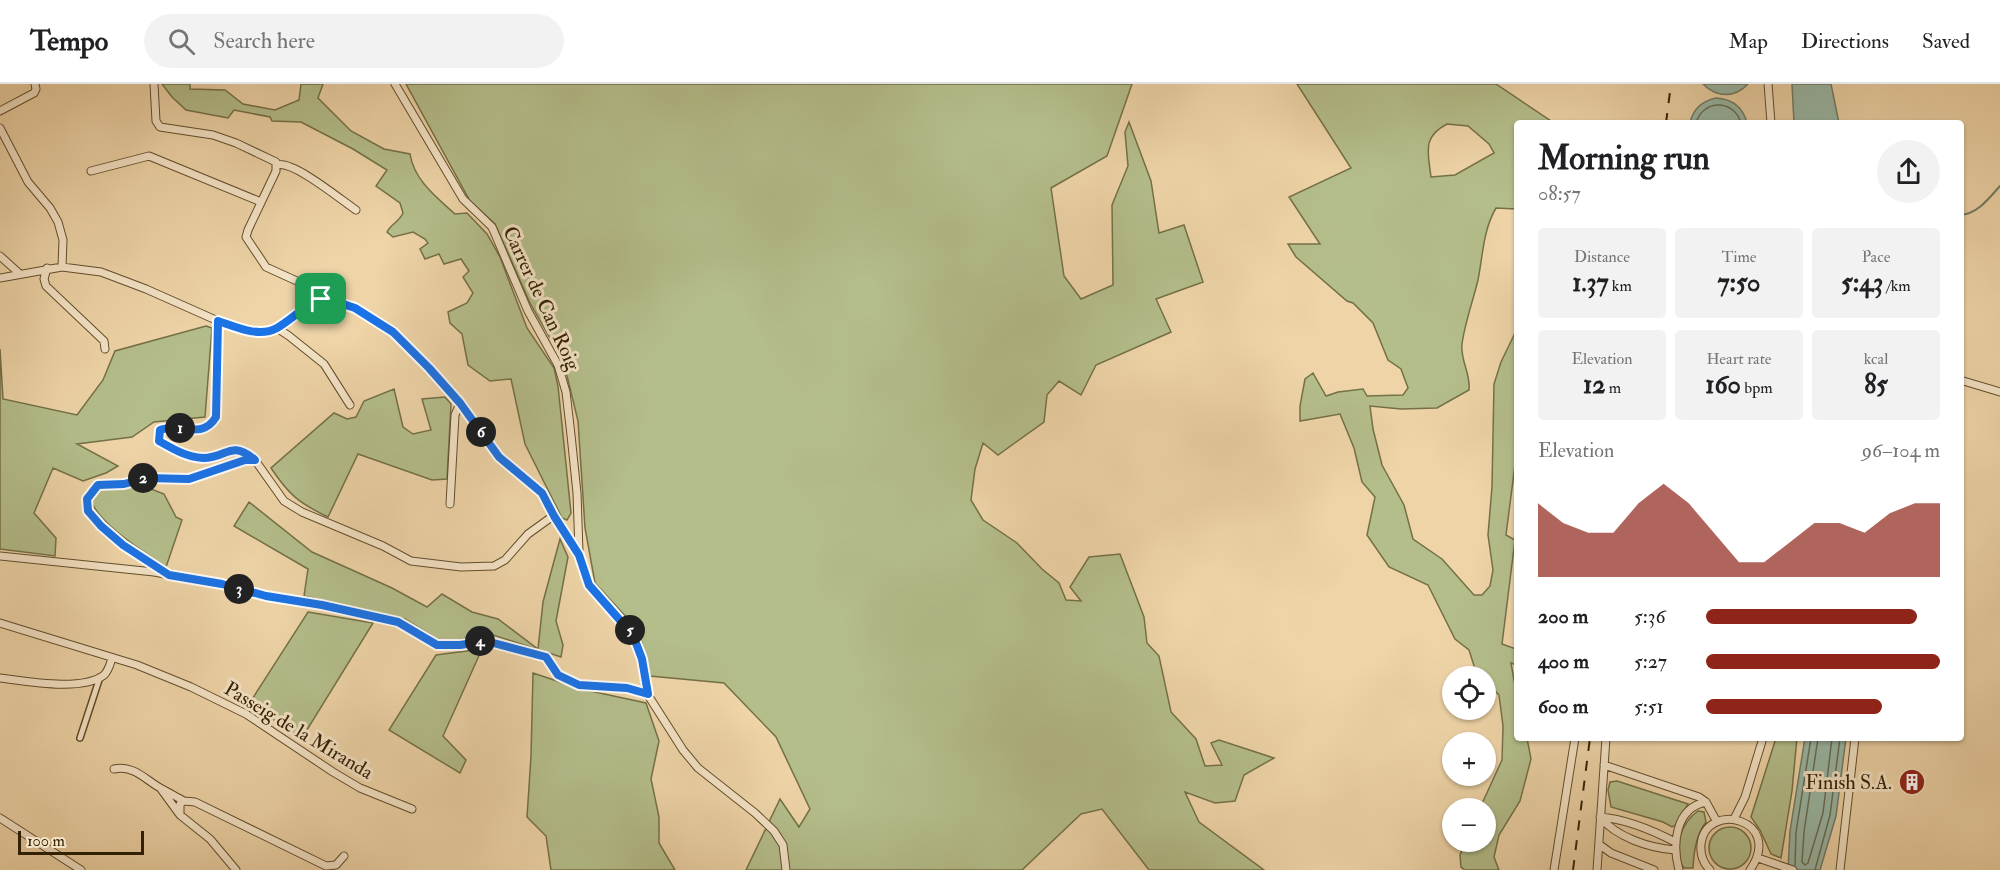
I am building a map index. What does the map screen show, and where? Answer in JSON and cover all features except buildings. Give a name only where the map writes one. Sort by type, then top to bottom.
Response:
[{"type":"street","points":[[0,111],[34,93],[35,84]]},
{"type":"street","points":[[154,84],[156,121],[160,127],[220,137],[270,158],[277,165]]},
{"type":"street","name":"Carrer de Can Roig","points":[[396,84],[463,199],[492,227],[528,311],[558,365],[566,392],[577,493],[581,559]]},
{"type":"street","points":[[1768,84],[1771,120]]},
{"type":"street","points":[[0,128],[28,182],[58,222],[63,240],[62,267]]},
{"type":"street","points":[[91,171],[149,156],[261,202]]},
{"type":"street","points":[[321,299],[312,288],[269,270],[252,249],[246,237],[247,234],[277,165],[283,163],[308,176],[356,210]]},
{"type":"street","points":[[0,256],[20,274]]},
{"type":"street","points":[[0,278],[62,267],[110,275],[218,321],[244,330],[266,332],[277,328],[298,312],[321,299],[331,300],[355,308],[393,332],[460,403],[499,457],[542,493],[581,559],[586,579],[594,593],[629,630],[637,643],[648,694],[689,759],[774,831],[783,845],[786,870]]},
{"type":"street","points":[[47,268],[44,279],[46,286],[104,341],[105,349]]},
{"type":"street","points":[[218,321],[216,417],[210,426],[203,429],[167,428],[160,430],[159,441],[181,453],[204,458],[237,449],[245,451],[255,460],[284,501],[302,512],[383,546],[411,561],[462,567],[494,566],[505,560],[528,534],[554,516]]},
{"type":"street","points":[[277,328],[324,364],[350,405]]},
{"type":"street","points":[[1964,381],[2000,392]]},
{"type":"street","points":[[450,504],[455,415],[460,403]]},
{"type":"street","points":[[169,575],[123,545],[101,526],[88,511],[87,499],[93,489],[98,485],[124,484],[147,478],[189,479],[245,460],[255,460]]},
{"type":"street","points":[[0,555],[169,575],[222,584],[266,596],[322,605],[398,622],[437,645],[460,645],[478,641],[499,643],[546,657],[558,675],[579,685],[627,688],[648,694]]},
{"type":"street","name":"Passeig de la Miranda","points":[[0,623],[136,664],[180,683],[246,714],[360,788],[412,809]]},
{"type":"street","points":[[80,738],[100,677],[109,668],[112,658]]},
{"type":"street","points":[[0,678],[44,685],[76,683],[100,677]]},
{"type":"street","points":[[1554,870],[1575,741]]},
{"type":"street","points":[[1597,870],[1606,741]]},
{"type":"street","points":[[1734,819],[1745,797],[1762,741]]},
{"type":"street","points":[[1840,870],[1855,741]]},
{"type":"street","points":[[1604,765],[1699,797],[1706,802],[1717,822]]},
{"type":"street","points":[[114,769],[122,768],[140,773],[161,789],[184,801],[195,802],[326,866],[336,865],[344,856]]},
{"type":"street","points":[[161,789],[180,815],[210,839],[236,870]]},
{"type":"street","points":[[1744,823],[1745,797]]},
{"type":"street","points":[[180,815],[180,804],[184,801]]},
{"type":"street","points":[[1679,870],[1675,859],[1675,846],[1679,824],[1697,804],[1706,802]]},
{"type":"street","points":[[1600,817],[1614,832],[1663,849],[1675,846]]},
{"type":"street","points":[[1600,817],[1613,818],[1636,825],[1675,846]]},
{"type":"street","points":[[0,818],[81,870]]},
{"type":"street","points":[[1710,870],[1702,858],[1701,841],[1709,827],[1722,820],[1734,819],[1752,829],[1758,838],[1758,858],[1750,870]]},
{"type":"street","points":[[1600,845],[1611,853],[1654,870]]},
{"type":"street","points":[[1758,858],[1793,870]]},
{"type":"green space","points":[[162,84],[190,84],[190,89],[225,90],[243,104],[275,110],[299,100],[301,84],[323,84],[318,98],[351,131],[384,149],[410,154],[416,172],[433,194],[455,214],[467,213],[487,234],[500,257],[527,328],[554,368],[558,386],[571,513],[567,520],[562,518],[525,444],[511,379],[490,381],[468,365],[462,334],[450,323],[448,312],[467,303],[473,293],[463,277],[469,271],[461,259],[444,264],[439,254],[425,259],[420,249],[428,243],[413,232],[393,237],[387,232],[403,213],[400,203],[376,186],[387,170],[301,122],[272,121],[270,117],[234,110],[228,118],[186,110]]},
{"type":"green space","points":[[406,84],[1132,84],[1107,156],[1051,188],[1064,276],[1081,299],[1113,285],[1112,205],[1128,166],[1125,132],[1129,122],[1151,181],[1159,233],[1184,225],[1203,282],[1156,299],[1171,332],[1096,365],[1081,395],[1059,381],[1047,395],[1044,422],[998,455],[983,443],[975,469],[971,500],[983,520],[1017,543],[1059,583],[1066,600],[1081,601],[1070,587],[1089,557],[1120,554],[1144,617],[1147,643],[1159,656],[1171,712],[1196,739],[1205,766],[1222,765],[1211,743],[1219,740],[1274,758],[1244,775],[1235,801],[1215,803],[1185,792],[1199,822],[1264,870],[1149,870],[1102,809],[1081,814],[1022,870],[746,870],[780,799],[799,827],[810,809],[776,737],[724,683],[650,676],[641,639],[627,618],[595,583],[585,528],[578,421],[562,355],[530,303],[495,224],[470,201]]},
{"type":"green space","points":[[1297,84],[1496,84],[1550,120],[1514,120],[1514,209],[1496,208],[1492,216],[1463,336],[1462,350],[1469,390],[1437,408],[1401,409],[1370,406],[1382,465],[1404,505],[1413,539],[1442,559],[1474,595],[1482,595],[1490,586],[1493,570],[1488,535],[1492,487],[1494,384],[1501,362],[1514,335],[1514,473],[1506,535],[1514,539],[1514,548],[1502,644],[1514,648],[1514,664],[1511,663],[1514,680],[1514,741],[1528,741],[1531,759],[1520,801],[1499,835],[1496,848],[1496,798],[1485,798],[1490,786],[1496,786],[1496,773],[1502,760],[1503,726],[1499,695],[1496,692],[1496,666],[1474,666],[1469,650],[1455,639],[1428,585],[1389,567],[1367,535],[1375,497],[1362,482],[1354,448],[1340,414],[1300,421],[1305,379],[1313,373],[1326,396],[1363,389],[1367,396],[1403,395],[1408,388],[1401,369],[1388,360],[1373,323],[1353,303],[1347,301],[1296,257],[1288,244],[1320,244],[1289,197],[1351,168]],"holes":[[[1447,124],[1468,126],[1489,144],[1494,153],[1455,175],[1431,177],[1428,146],[1434,134]]]},
{"type":"green space","points":[[206,326],[212,328],[205,417],[154,422],[132,437],[77,444],[118,466],[83,481],[53,468],[34,513],[56,538],[55,556],[0,549],[0,349],[3,399],[77,415],[103,380],[115,351]]},
{"type":"green space","points":[[394,389],[403,427],[413,434],[431,430],[422,399],[445,397],[451,404],[447,479],[432,480],[358,454],[328,517],[309,507],[289,492],[271,468],[334,413],[347,419],[356,417],[364,401]]},
{"type":"green space","points":[[141,485],[164,494],[176,517],[182,520],[166,567],[113,529],[91,501],[99,490]]},
{"type":"green space","points":[[249,502],[312,552],[392,588],[427,607],[442,594],[472,612],[498,619],[538,649],[543,602],[560,539],[568,557],[556,621],[563,645],[561,657],[487,633],[458,640],[440,641],[405,619],[304,596],[308,569],[234,526]]},
{"type":"green space","points":[[308,612],[373,623],[302,738],[249,704]]},
{"type":"green space","points":[[482,649],[443,736],[466,760],[460,773],[389,730],[436,655]]},
{"type":"green space","points":[[533,673],[581,689],[646,703],[659,741],[651,779],[659,817],[659,843],[675,870],[551,870],[546,836],[527,817]]},
{"type":"green space","points":[[1775,741],[1797,741],[1792,791],[1781,858],[1771,854],[1751,817]]},
{"type":"green space","points":[[1617,781],[1688,804],[1676,825],[1672,827],[1663,822],[1611,807],[1608,790],[1610,782]]},
{"type":"green space","points":[[1698,811],[1704,812],[1706,822],[1696,844],[1693,868],[1684,868],[1680,861],[1678,845],[1687,822]]},
{"type":"green space","points":[[1730,827],[1738,828],[1745,833],[1750,840],[1750,856],[1745,863],[1738,868],[1730,869],[1722,868],[1715,863],[1710,856],[1709,848],[1710,840],[1715,833],[1722,828]]},
{"type":"green space","points":[[1461,852],[1495,852],[1494,857],[1499,870],[1465,870],[1461,867]]},
{"type":"water","points":[[1703,84],[1748,84],[1732,94],[1720,94]]},
{"type":"water","points":[[1792,84],[1831,84],[1838,120],[1794,120]]},
{"type":"water","points":[[1716,98],[1727,100],[1740,108],[1746,120],[1691,120],[1699,106]]},
{"type":"water","points":[[1805,741],[1846,741],[1836,816],[1820,870],[1788,870],[1790,831]]},
{"type":"waterway","points":[[1964,214],[1978,209],[2000,186]]},
{"type":"railway","points":[[1666,120],[1671,84]]},
{"type":"railway","points":[[1573,870],[1590,741]]},
{"type":"place","name":"Finish S.A.","points":[[1912,782]]},
{"type":"route","points":[[321,299],[355,308],[393,332],[460,403],[499,457],[542,493],[579,555],[586,579],[594,593],[633,635],[642,659],[648,694],[627,688],[579,685],[558,675],[546,657],[499,643],[478,641],[460,645],[437,645],[398,622],[364,613],[266,596],[222,584],[169,575],[123,545],[88,511],[87,499],[98,485],[124,484],[136,479],[147,478],[189,479],[245,460],[255,460],[245,451],[237,449],[204,458],[181,453],[159,441],[160,430],[167,428],[203,429],[210,426],[216,417],[218,321],[244,330],[266,332],[277,328],[298,312],[321,299]]}]
